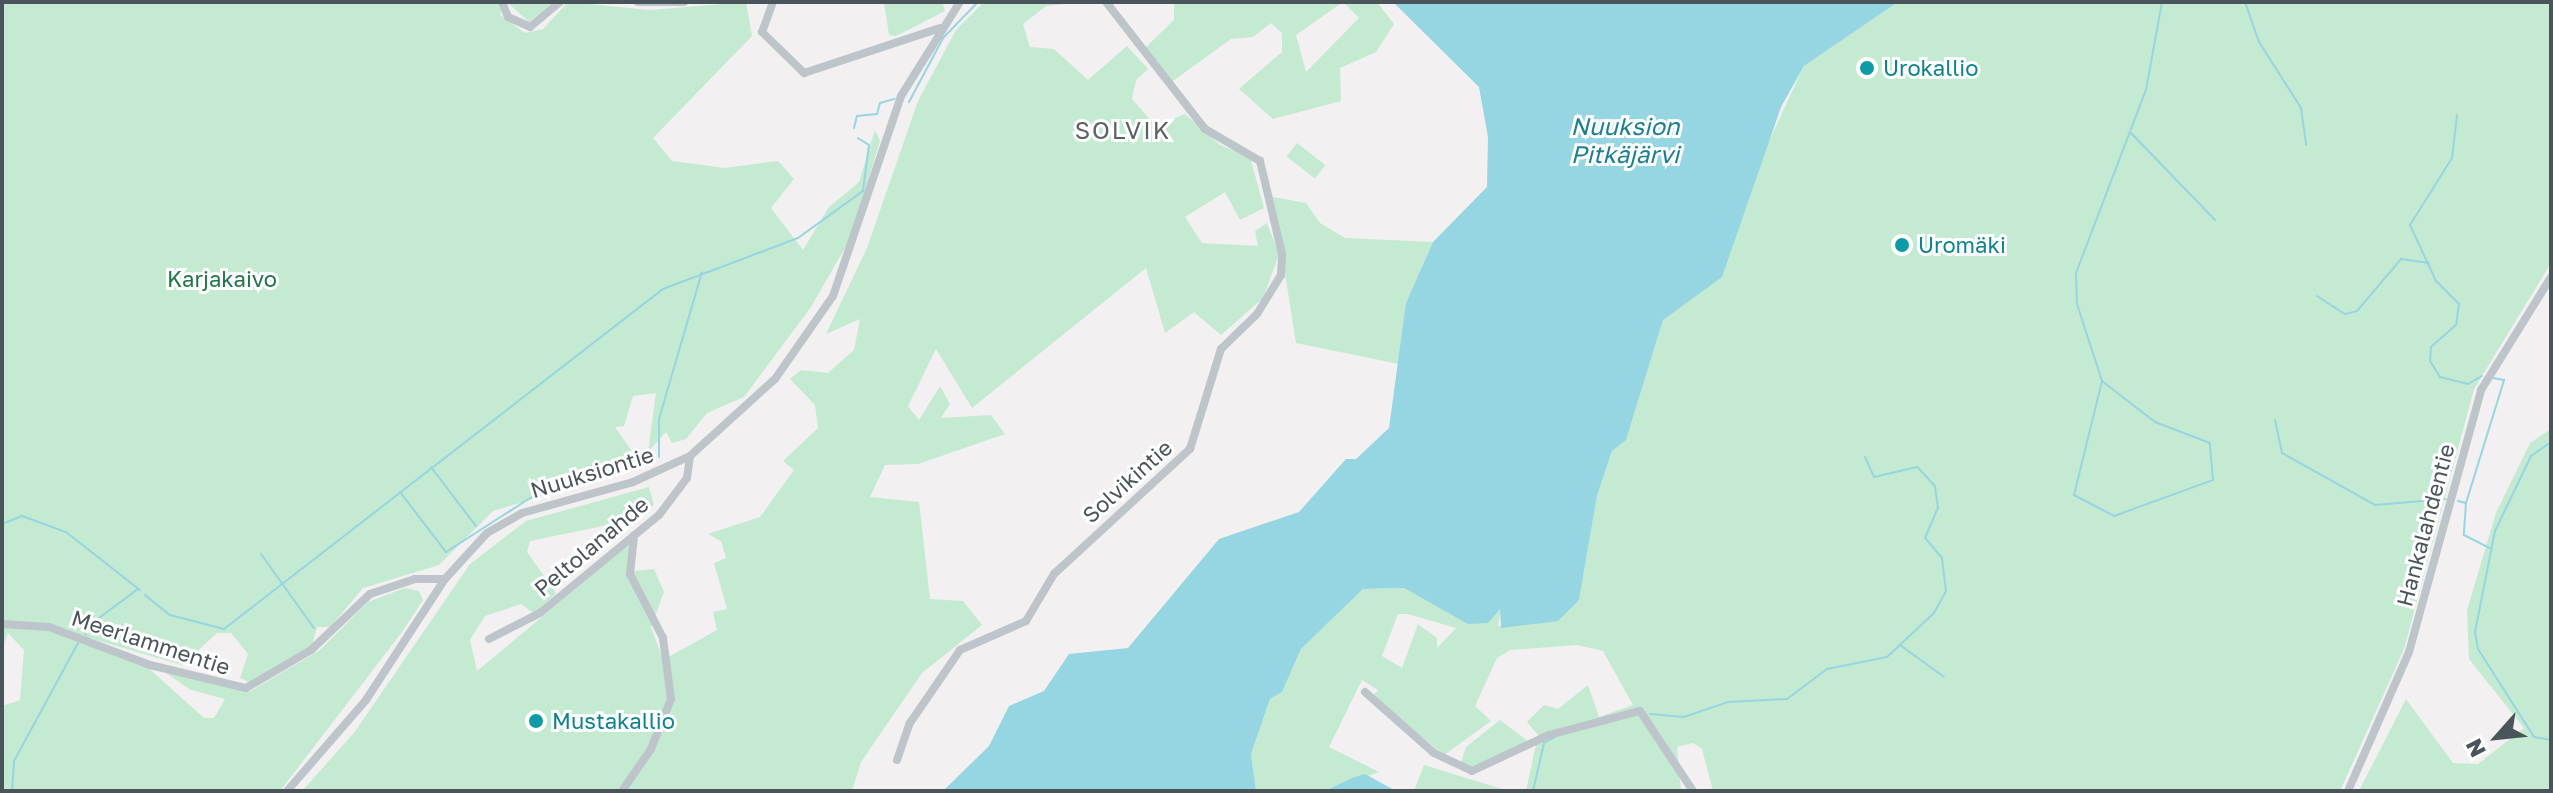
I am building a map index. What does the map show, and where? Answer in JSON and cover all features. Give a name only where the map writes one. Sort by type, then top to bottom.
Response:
[{"type":"street","points":[[502,2],[515,23],[530,27],[560,2]]},
{"type":"street","points":[[638,2],[684,2]]},
{"type":"street","points":[[773,2],[762,32],[804,73],[940,28]]},
{"type":"street","name":"Nuuksiontie","points":[[287,791],[366,700],[445,579],[470,547],[514,517],[633,482],[690,456],[775,379],[818,322],[852,255],[901,96],[940,28],[960,2]]},
{"type":"street","name":"Solvikintie","points":[[897,760],[910,723],[960,650],[1026,621],[1054,574],[1190,449],[1221,349],[1257,314],[1281,275],[1282,254],[1260,161],[1197,120],[1106,2]]},
{"type":"street","name":"Hankalahdentie","points":[[2348,791],[2409,652],[2481,390],[2551,277]]},
{"type":"street","name":"Peltolanahde","points":[[489,639],[540,613],[634,535],[687,478],[690,456]]},
{"type":"street","points":[[622,791],[651,749],[671,699],[663,638],[630,574],[634,535]]},
{"type":"street","name":"Meerlammentie","points":[[2,624],[49,627],[150,665],[246,688],[301,658],[370,594],[415,579],[445,579]]},
{"type":"street","points":[[1365,692],[1434,753],[1472,771],[1549,735],[1640,711],[1693,791]]},
{"type":"green space","name":"Karjakaivo","points":[[2,2],[504,2],[500,15],[525,33],[543,29],[568,2],[650,10],[746,2],[752,36],[653,138],[672,161],[725,168],[778,161],[794,179],[771,208],[803,250],[829,207],[859,182],[875,130],[880,141],[850,239],[811,307],[744,397],[707,413],[686,439],[672,443],[666,432],[648,452],[656,393],[633,396],[624,426],[615,427],[638,460],[603,478],[493,511],[439,565],[363,588],[330,627],[317,627],[312,645],[251,683],[240,678],[248,654],[231,633],[217,633],[182,665],[72,633],[145,665],[204,718],[214,718],[225,699],[191,690],[160,669],[249,692],[320,650],[368,602],[405,588],[419,591],[423,600],[402,632],[280,791],[2,791],[2,706],[20,700],[24,650],[8,633],[2,650]]},
{"type":"green space","points":[[507,2],[553,2],[529,22]]},
{"type":"green space","points":[[884,2],[942,2],[945,11],[896,36],[889,35]]},
{"type":"green space","points":[[984,2],[1083,2],[1046,6],[1023,24],[1030,47],[1054,49],[1088,80],[1127,46],[1148,69],[1136,80],[1132,99],[1156,126],[1185,114],[1220,145],[1250,157],[1264,208],[1240,220],[1225,192],[1185,217],[1202,243],[1258,246],[1255,231],[1267,223],[1279,254],[1263,298],[1221,335],[1194,312],[1165,333],[1146,268],[972,408],[936,349],[908,406],[919,420],[940,386],[950,404],[941,418],[991,415],[1005,434],[918,464],[885,465],[870,497],[919,502],[930,599],[963,601],[982,625],[922,673],[861,762],[852,791],[302,791],[354,733],[470,564],[526,521],[649,487],[654,505],[627,521],[530,541],[527,552],[556,593],[535,614],[521,604],[485,616],[470,640],[477,671],[637,538],[634,571],[654,569],[664,592],[651,627],[663,660],[717,630],[713,612],[727,609],[714,563],[726,558],[721,541],[708,534],[760,517],[794,470],[783,461],[818,428],[815,405],[790,379],[801,370],[828,373],[854,350],[860,319],[826,334],[867,248],[918,101],[956,30]]},
{"type":"green space","points":[[1174,2],[1343,2],[1377,2],[1394,24],[1376,52],[1340,68],[1341,101],[1273,119],[1239,89],[1282,52],[1282,33],[1271,23],[1253,37],[1231,39],[1170,83],[1144,49],[1174,20]],"holes":[[[1343,2],[1359,18],[1306,72],[1296,35]]]},
{"type":"green space","points":[[1898,2],[2551,2],[2551,263],[2474,389],[2404,649],[2340,791],[1713,791],[1702,749],[1693,743],[1677,747],[1681,791],[1526,791],[1538,735],[1527,722],[1544,705],[1558,709],[1588,685],[1599,717],[1633,705],[1603,651],[1577,645],[1510,650],[1497,658],[1475,706],[1491,721],[1444,755],[1372,697],[1378,690],[1362,680],[1329,747],[1379,772],[1325,791],[1256,791],[1251,754],[1270,699],[1282,692],[1301,649],[1363,589],[1404,588],[1469,624],[1501,609],[1498,626],[1534,624],[1579,600],[1597,496],[1612,451],[1626,440],[1663,320],[1702,285],[1804,66]],"holes":[[[1398,614],[1456,628],[1437,648],[1437,638],[1418,624],[1402,668],[1382,656]]]},
{"type":"green space","points":[[1297,143],[1325,165],[1315,179],[1287,156]]},
{"type":"green space","points":[[1273,197],[1306,203],[1320,223],[1345,238],[1433,242],[1406,303],[1399,364],[1296,343]]},
{"type":"green space","points":[[2551,429],[2551,791],[2359,791],[2406,699],[2453,763],[2478,764],[2524,728],[2469,659],[2467,610],[2496,513],[2530,443]]},
{"type":"green space","points":[[1500,720],[1529,742],[1473,769],[1461,762],[1466,747]]},
{"type":"green space","points":[[1424,765],[1502,789],[1504,791],[1414,791]]},
{"type":"water","name":"Nuuksion Pitkäjärvi","points":[[1393,2],[1898,2],[1804,66],[1781,107],[1722,277],[1663,320],[1626,440],[1612,451],[1597,496],[1579,600],[1558,621],[1501,628],[1500,609],[1488,623],[1468,624],[1404,588],[1363,589],[1301,649],[1282,692],[1270,699],[1251,754],[1256,791],[943,791],[989,746],[1009,706],[1044,691],[1069,654],[1128,648],[1219,539],[1299,512],[1346,459],[1356,459],[1389,428],[1406,303],[1433,242],[1487,187],[1488,137],[1479,87]]},
{"type":"water","points":[[1365,774],[1396,791],[1325,791],[1352,778]]},
{"type":"waterway","points":[[909,102],[943,38],[978,2]]},
{"type":"waterway","points":[[2102,381],[2074,495],[2114,516],[2213,480],[2210,443],[2155,422],[2102,381],[2077,304],[2076,273],[2146,90],[2162,2]]},
{"type":"waterway","points":[[2245,2],[2259,42],[2301,108],[2306,145]]},
{"type":"waterway","points":[[854,128],[857,116],[877,114],[880,103],[894,99]]},
{"type":"waterway","points":[[2457,115],[2452,158],[2410,225],[2436,281],[2459,304],[2456,325],[2431,347],[2430,361],[2440,377],[2468,384],[2482,376]]},
{"type":"waterway","points":[[2131,133],[2215,220]]},
{"type":"waterway","points":[[145,595],[170,615],[224,629],[663,289],[798,238],[863,191],[869,145],[858,138]]},
{"type":"waterway","points":[[2317,296],[2345,314],[2357,311],[2401,259],[2429,263]]},
{"type":"waterway","points":[[659,457],[659,419],[702,272]]},
{"type":"waterway","points":[[2466,503],[2504,380],[2493,378]]},
{"type":"waterway","points":[[2275,420],[2282,453],[2375,505],[2446,499]]},
{"type":"waterway","points":[[2551,442],[2531,456],[2495,531],[2475,632],[2478,649],[2534,737],[2551,740]]},
{"type":"waterway","points":[[1650,714],[1684,717],[1728,702],[1787,699],[1827,669],[1887,657],[1934,613],[1946,591],[1942,558],[1925,538],[1938,508],[1935,486],[1917,467],[1874,477],[1865,457]]},
{"type":"waterway","points":[[431,467],[476,526]]},
{"type":"waterway","points":[[400,492],[446,552],[530,498],[596,478]]},
{"type":"waterway","points":[[2458,501],[2466,503],[2464,535],[2490,548]]},
{"type":"waterway","points":[[2,524],[22,516],[66,532],[140,590]]},
{"type":"waterway","points":[[261,554],[314,628]]},
{"type":"waterway","points":[[86,635],[84,629],[138,589]]},
{"type":"waterway","points":[[12,791],[14,761],[78,643]]},
{"type":"waterway","points":[[1900,645],[1944,677]]},
{"type":"waterway","points":[[1533,791],[1544,743],[1555,737]]},
{"type":"place","name":"Urokallio","points":[[1867,68]]},
{"type":"place","name":"Uromäki","points":[[1902,245]]},
{"type":"place","name":"Mustakallio","points":[[536,721]]},
{"type":"district","name":"SOLVIK","points":[[1123,130]]}]
